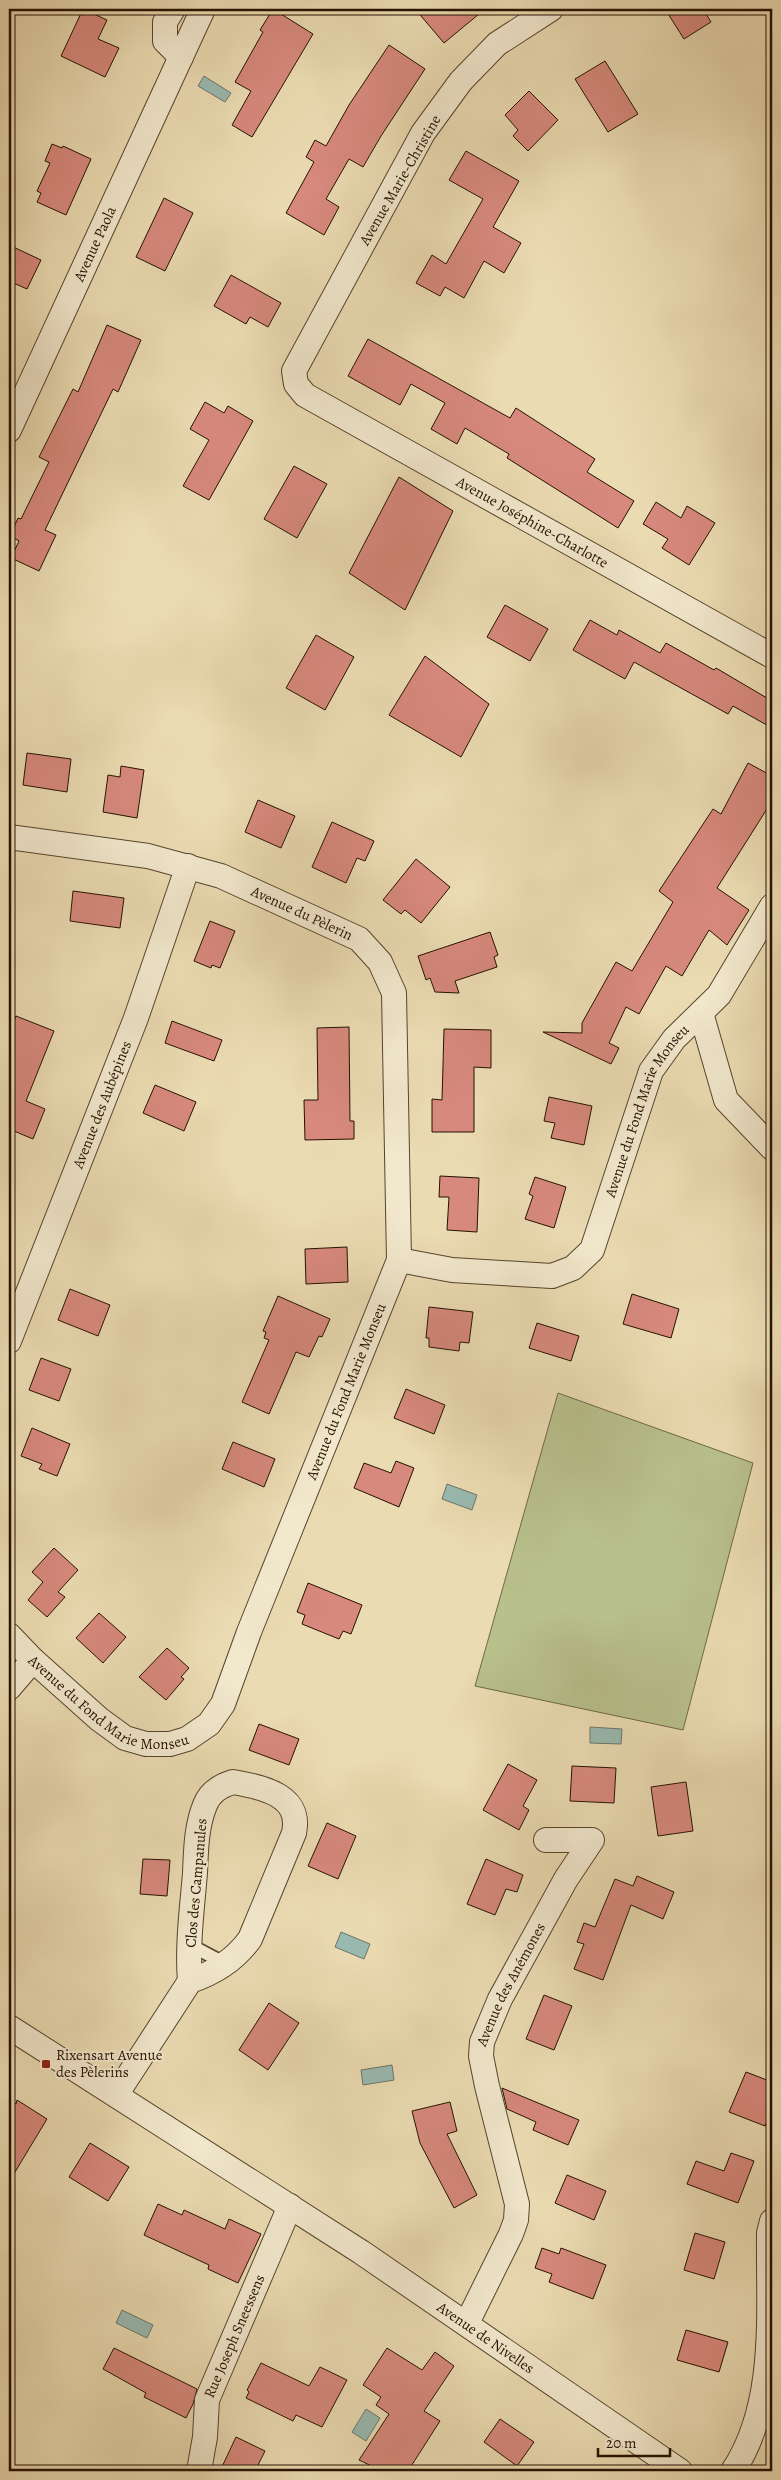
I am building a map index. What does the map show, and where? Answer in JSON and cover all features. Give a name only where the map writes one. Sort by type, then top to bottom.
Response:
[{"type":"street","points":[[173,9],[165,22],[165,41],[181,58]]},
{"type":"street","name":"Avenue Paola","points":[[9,430],[203,9]]},
{"type":"street","name":"Avenue Marie-Christine","points":[[296,384],[294,371],[424,133],[461,81],[496,44],[551,9]]},
{"type":"street","name":"Avenue Joséphine-Charlotte","points":[[296,384],[305,395],[772,656]]},
{"type":"street","name":"Avenue du Pèlerin","points":[[9,837],[148,856],[188,866],[221,876],[359,939],[380,962],[394,993],[399,1260]]},
{"type":"street","name":"Avenue des Aubépines","points":[[9,1341],[136,1018],[188,866]]},
{"type":"street","name":"Avenue du Fond Marie Monseu","points":[[9,1688],[33,1660],[99,1720],[125,1738],[146,1744],[170,1744],[187,1739],[209,1724],[223,1704],[253,1623],[399,1260],[452,1270],[552,1276],[573,1268],[592,1250],[651,1071],[674,1039],[719,995],[772,906]]},
{"type":"street","name":"Avenue du Fond Marie Monseu","points":[[701,1013],[726,1100],[772,1148]]},
{"type":"street","points":[[9,1635],[33,1660]]},
{"type":"street","name":"Clos des Campanules","points":[[233,1782],[250,1785],[285,1798],[295,1817],[296,1823],[294,1833],[250,1939],[239,1955],[226,1964],[203,1977],[190,1981],[190,1945],[198,1827],[205,1804],[212,1792],[221,1786],[233,1782]]},
{"type":"street","name":"Avenue des Anémones","points":[[467,2323],[511,2234],[516,2220],[517,2204],[487,2086],[481,2056],[482,2042],[500,1999],[566,1879],[592,1840],[546,1840]]},
{"type":"street","points":[[116,2095],[190,1981]]},
{"type":"street","name":"Avenue de Nivelles","points":[[9,2027],[290,2206],[467,2323],[680,2471]]},
{"type":"street","name":"Rue Joseph Sneessens","points":[[198,2471],[205,2437],[207,2400],[290,2206]]},
{"type":"street","points":[[734,2471],[754,2432],[767,2365],[769,2233],[772,2221]]},
{"type":"lane","points":[[190,1945],[226,1964]]},
{"type":"green space","points":[[558,1393],[753,1463],[683,1730],[475,1686]]},
{"type":"water","points":[[204,76],[231,93],[225,102],[198,86]]},
{"type":"water","points":[[447,1484],[477,1495],[472,1510],[442,1499]]},
{"type":"water","points":[[590,1727],[622,1729],[621,1744],[590,1743]]},
{"type":"water","points":[[341,1932],[370,1944],[364,1959],[335,1947]]},
{"type":"water","points":[[392,2065],[394,2080],[363,2085],[361,2070]]},
{"type":"water","points":[[122,2310],[153,2325],[147,2338],[116,2323]]},
{"type":"water","points":[[366,2409],[380,2418],[366,2441],[352,2432]]},
{"type":"building","points":[[83,9],[107,20],[98,39],[119,48],[105,77],[61,56]]},
{"type":"building","points":[[273,9],[313,34],[252,137],[232,125],[251,91],[235,82],[263,32],[260,30]]},
{"type":"building","points":[[415,9],[485,9],[444,43]]},
{"type":"building","points":[[665,9],[703,9],[711,22],[684,39]]},
{"type":"building","points":[[389,45],[425,69],[363,167],[349,159],[326,199],[339,207],[324,235],[286,213],[314,162],[306,157],[315,140],[326,146],[349,105]]},
{"type":"building","points":[[605,61],[638,114],[608,132],[575,79]]},
{"type":"building","points":[[529,91],[558,120],[528,151],[513,136],[518,130],[505,115]]},
{"type":"building","points":[[52,144],[62,148],[63,146],[91,159],[66,215],[37,202],[41,193],[37,191],[50,163],[45,161]]},
{"type":"building","points":[[466,151],[519,181],[493,227],[521,243],[504,273],[484,261],[464,298],[445,287],[440,296],[416,283],[432,255],[446,264],[483,199],[449,180]]},
{"type":"building","points":[[164,198],[193,213],[165,271],[136,257]]},
{"type":"building","points":[[9,245],[41,260],[27,289],[9,281]]},
{"type":"building","points":[[231,275],[281,303],[268,327],[250,317],[246,324],[214,306]]},
{"type":"building","points":[[107,325],[141,340],[118,392],[113,389],[45,530],[56,535],[39,571],[11,558],[19,541],[10,536],[18,518],[21,519],[49,462],[39,457],[73,389],[78,392]]},
{"type":"building","points":[[368,339],[510,418],[516,408],[595,459],[587,472],[634,501],[618,528],[507,458],[509,454],[465,428],[457,444],[431,429],[445,403],[411,384],[400,405],[348,376]]},
{"type":"building","points":[[205,402],[224,413],[228,406],[253,421],[209,500],[183,486],[209,440],[190,429]]},
{"type":"building","points":[[294,466],[327,484],[297,538],[264,519]]},
{"type":"building","points":[[399,477],[453,511],[405,610],[349,573]]},
{"type":"building","points":[[656,502],[681,518],[687,506],[715,523],[689,565],[662,548],[668,539],[643,524]]},
{"type":"building","points":[[505,605],[548,629],[530,661],[487,637]]},
{"type":"building","points":[[590,620],[617,635],[619,630],[660,653],[666,643],[714,670],[716,668],[772,701],[772,728],[733,706],[728,714],[634,662],[625,679],[573,650]]},
{"type":"building","points":[[316,635],[354,657],[325,710],[286,688]]},
{"type":"building","points":[[425,656],[489,704],[461,757],[389,715]]},
{"type":"building","points":[[27,753],[71,759],[67,792],[23,785]]},
{"type":"building","points":[[748,763],[772,776],[772,801],[717,888],[749,910],[727,945],[709,930],[682,976],[666,966],[639,1014],[626,1007],[609,1043],[619,1048],[611,1064],[543,1032],[582,1033],[582,1023],[616,962],[632,971],[673,902],[659,891],[713,809],[721,814]]},
{"type":"building","points":[[121,766],[144,770],[137,818],[103,812],[108,775],[120,777]]},
{"type":"building","points":[[258,800],[295,816],[281,848],[245,832]]},
{"type":"building","points":[[332,822],[374,841],[365,861],[357,858],[346,883],[312,867]]},
{"type":"building","points":[[416,859],[450,887],[421,923],[405,910],[401,914],[383,900]]},
{"type":"building","points":[[73,891],[124,898],[120,928],[70,921]]},
{"type":"building","points":[[210,921],[235,931],[220,968],[212,965],[211,968],[194,961]]},
{"type":"building","points":[[490,932],[498,955],[494,957],[497,967],[455,981],[459,993],[435,992],[430,978],[426,980],[418,956]]},
{"type":"building","points":[[16,1016],[54,1031],[26,1101],[45,1109],[33,1139],[14,1131],[10,1142],[9,1035]]},
{"type":"building","points":[[172,1021],[222,1040],[214,1061],[165,1043]]},
{"type":"building","points":[[349,1027],[350,1121],[354,1121],[354,1139],[305,1140],[304,1100],[318,1100],[317,1028]]},
{"type":"building","points":[[444,1029],[491,1030],[491,1068],[474,1067],[474,1132],[432,1132],[432,1099],[442,1100]]},
{"type":"building","points":[[155,1085],[196,1102],[184,1131],[143,1113]]},
{"type":"building","points":[[549,1097],[592,1106],[584,1145],[551,1138],[555,1123],[544,1121]]},
{"type":"building","points":[[440,1176],[479,1178],[477,1232],[447,1230],[449,1197],[439,1197]]},
{"type":"building","points":[[535,1177],[566,1187],[554,1228],[525,1219],[533,1196],[529,1194]]},
{"type":"building","points":[[347,1247],[348,1282],[306,1284],[305,1249]]},
{"type":"building","points":[[70,1289],[110,1305],[98,1336],[58,1320]]},
{"type":"building","points":[[632,1294],[679,1309],[671,1338],[623,1324]]},
{"type":"building","points":[[278,1296],[330,1319],[322,1337],[319,1336],[309,1357],[296,1352],[269,1414],[242,1402],[269,1340],[264,1338],[266,1332],[263,1331]]},
{"type":"building","points":[[429,1307],[473,1312],[469,1343],[460,1342],[459,1351],[429,1347],[429,1338],[426,1338]]},
{"type":"building","points":[[537,1323],[579,1336],[571,1361],[529,1348]]},
{"type":"building","points":[[41,1358],[71,1369],[59,1401],[29,1390]]},
{"type":"building","points":[[406,1389],[445,1405],[434,1434],[394,1418]]},
{"type":"building","points":[[32,1428],[70,1444],[57,1476],[39,1469],[42,1464],[21,1456]]},
{"type":"building","points":[[233,1442],[275,1459],[264,1487],[222,1469]]},
{"type":"building","points":[[396,1461],[414,1468],[399,1507],[354,1488],[364,1463],[391,1473]]},
{"type":"building","points":[[54,1548],[78,1570],[58,1592],[65,1597],[47,1617],[28,1600],[43,1582],[32,1572]]},
{"type":"building","points":[[308,1583],[362,1605],[351,1634],[343,1631],[339,1639],[302,1624],[305,1615],[297,1612]]},
{"type":"building","points":[[99,1613],[126,1637],[103,1663],[76,1638]]},
{"type":"building","points":[[167,1648],[189,1668],[181,1677],[184,1679],[166,1700],[139,1677]]},
{"type":"building","points":[[259,1724],[299,1739],[289,1765],[249,1750]]},
{"type":"building","points":[[508,1764],[537,1780],[523,1806],[529,1810],[519,1830],[483,1810]]},
{"type":"building","points":[[572,1766],[616,1768],[614,1803],[570,1801]]},
{"type":"building","points":[[686,1782],[693,1831],[658,1836],[651,1787]]},
{"type":"building","points":[[327,1823],[356,1836],[338,1879],[308,1866]]},
{"type":"building","points":[[143,1859],[170,1860],[167,1896],[140,1894]]},
{"type":"building","points":[[486,1859],[523,1875],[517,1892],[506,1889],[495,1915],[467,1904]]},
{"type":"building","points":[[637,1876],[674,1892],[663,1919],[631,1905],[603,1980],[574,1969],[584,1944],[577,1942],[584,1923],[595,1927],[615,1879],[633,1886]]},
{"type":"building","points":[[544,1995],[572,2006],[554,2050],[526,2039]]},
{"type":"building","points":[[269,2003],[299,2023],[268,2070],[239,2050]]},
{"type":"building","points":[[746,2072],[772,2082],[772,2108],[765,2126],[729,2112]]},
{"type":"building","points":[[502,2088],[579,2120],[568,2145],[533,2130],[536,2122],[507,2109]]},
{"type":"building","points":[[9,2100],[16,2104],[17,2100],[47,2119],[9,2182]]},
{"type":"building","points":[[450,2102],[457,2131],[447,2134],[477,2195],[454,2208],[420,2143],[412,2111]]},
{"type":"building","points":[[90,2143],[129,2167],[108,2201],[69,2177]]},
{"type":"building","points":[[731,2153],[754,2161],[738,2203],[687,2184],[696,2161],[724,2171]]},
{"type":"building","points":[[567,2175],[606,2191],[594,2220],[555,2203]]},
{"type":"building","points":[[158,2204],[182,2215],[184,2210],[225,2229],[229,2219],[261,2234],[238,2283],[208,2269],[209,2265],[144,2235]]},
{"type":"building","points":[[695,2233],[725,2242],[714,2279],[684,2270]]},
{"type":"building","points":[[542,2248],[559,2254],[561,2248],[606,2265],[593,2299],[549,2282],[552,2274],[535,2268]]},
{"type":"building","points":[[686,2330],[728,2342],[719,2372],[677,2360]]},
{"type":"building","points":[[114,2348],[197,2389],[193,2404],[186,2418],[144,2397],[146,2393],[103,2369]]},
{"type":"building","points":[[387,2348],[422,2370],[435,2352],[454,2366],[424,2411],[440,2421],[408,2471],[382,2471],[359,2460],[389,2414],[376,2405],[381,2397],[363,2385]]},
{"type":"building","points":[[261,2363],[309,2386],[320,2367],[347,2380],[322,2427],[296,2415],[293,2421],[246,2398],[249,2392],[247,2390]]},
{"type":"building","points":[[500,2419],[534,2442],[517,2466],[484,2442]]},
{"type":"building","points":[[236,2437],[265,2451],[255,2471],[220,2471]]},
{"type":"place","name":"Rixensart Avenue des Pèlerins","points":[[46,2064]]}]
